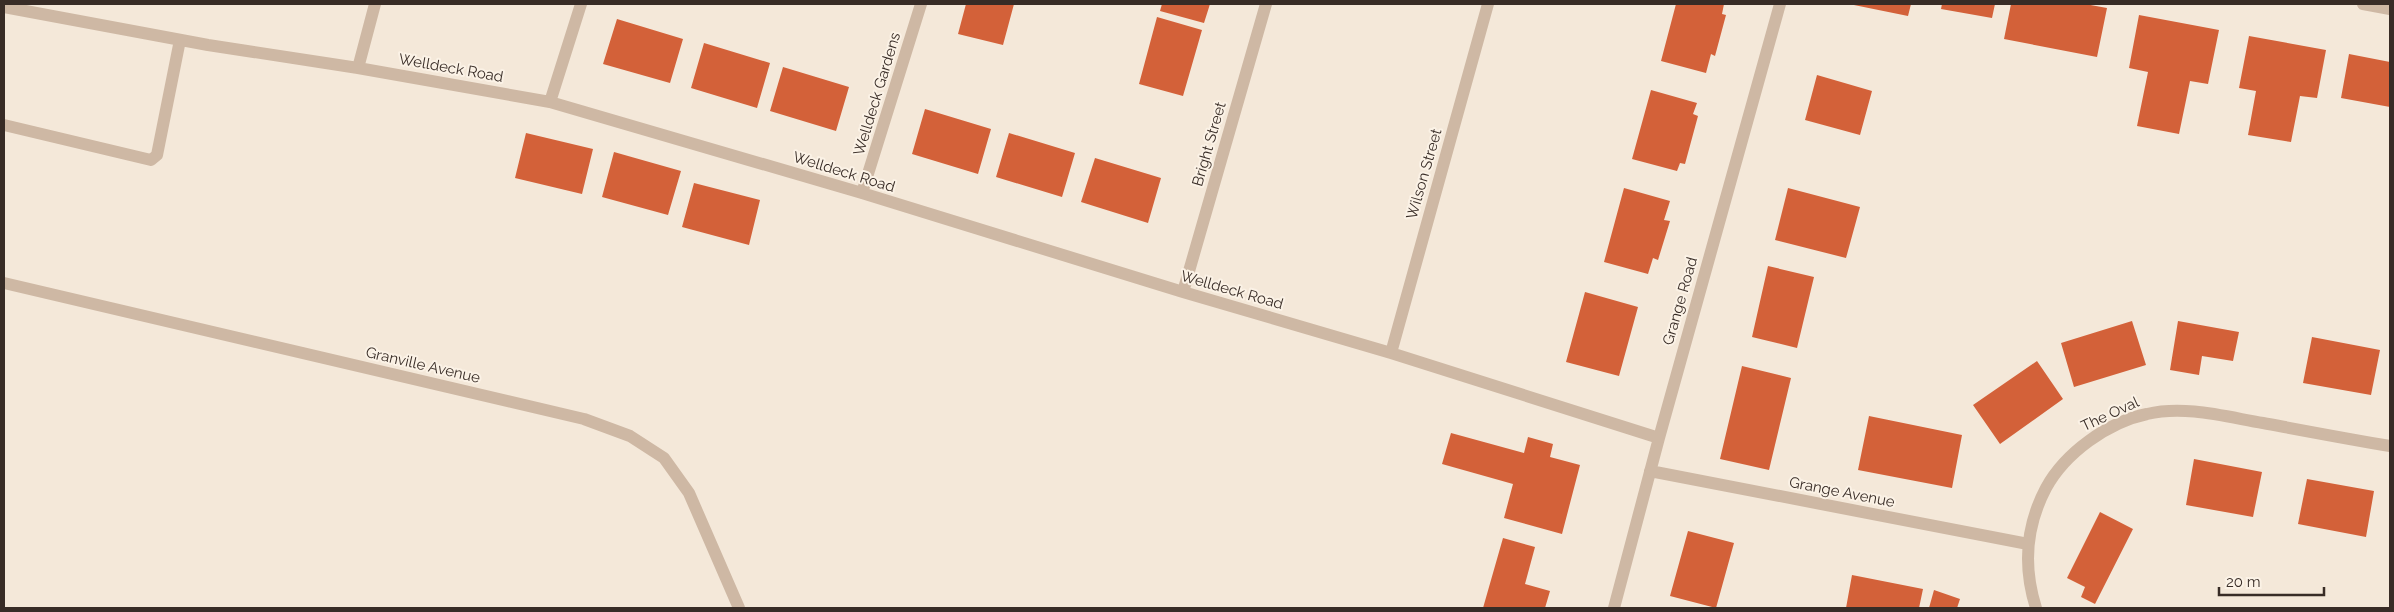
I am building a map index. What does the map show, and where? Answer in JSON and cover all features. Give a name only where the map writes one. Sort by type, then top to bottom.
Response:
[{"type":"street","points":[[358,68],[375,4]]},
{"type":"street","points":[[550,102],[581,4]]},
{"type":"street","name":"Welldeck Gardens","points":[[862,193],[921,4]]},
{"type":"street","name":"Bright Street","points":[[1183,292],[1266,4]]},
{"type":"street","name":"Wilson Street","points":[[1391,353],[1488,4]]},
{"type":"street","name":"Grange Road","points":[[1614,608],[1658,438],[1780,4]]},
{"type":"street","points":[[2363,4],[2390,9]]},
{"type":"street","name":"Welldeck Road","points":[[4,7],[180,40],[358,68],[550,102],[862,193],[1183,292],[1391,353],[1658,438]]},
{"type":"street","points":[[4,125],[151,160],[157,155],[180,40]]},
{"type":"street","name":"Granville Avenue","points":[[4,282],[584,419],[630,436],[664,458],[689,493],[739,608]]},
{"type":"street","name":"The Oval","points":[[2036,608],[2029,587],[2028,544],[2036,508],[2055,472],[2085,442],[2117,426],[2147,414],[2204,413],[2390,446]]},
{"type":"street","name":"Grange Avenue","points":[[1650,471],[2028,544]]},
{"type":"building","points":[[966,4],[1014,4],[1003,45],[958,34]]},
{"type":"building","points":[[1162,4],[1210,4],[1204,23],[1160,11]]},
{"type":"building","points":[[1676,4],[1724,4],[1722,14],[1726,15],[1715,56],[1711,54],[1706,73],[1661,61]]},
{"type":"building","points":[[1849,4],[1911,4],[1908,16]]},
{"type":"building","points":[[1942,4],[1995,4],[1992,18],[1941,9]]},
{"type":"building","points":[[2011,4],[2085,4],[2107,8],[2097,57],[2004,39]]},
{"type":"building","points":[[2139,15],[2219,30],[2208,84],[2190,81],[2179,134],[2137,126],[2148,72],[2129,68]]},
{"type":"building","points":[[1157,17],[1202,30],[1183,96],[1139,84]]},
{"type":"building","points":[[617,19],[683,39],[670,83],[603,64]]},
{"type":"building","points":[[2249,36],[2326,50],[2317,98],[2300,96],[2291,142],[2248,135],[2256,91],[2239,88]]},
{"type":"building","points":[[704,43],[770,63],[757,108],[691,88]]},
{"type":"building","points":[[2349,54],[2390,62],[2390,107],[2341,98]]},
{"type":"building","points":[[783,67],[849,87],[836,131],[770,111]]},
{"type":"building","points":[[1817,75],[1872,91],[1860,135],[1805,120]]},
{"type":"building","points":[[1651,90],[1697,103],[1693,114],[1698,116],[1685,164],[1680,163],[1677,171],[1632,159]]},
{"type":"building","points":[[925,109],[991,129],[978,174],[912,154]]},
{"type":"building","points":[[526,133],[593,149],[582,194],[515,178]]},
{"type":"building","points":[[1009,133],[1075,153],[1062,197],[996,177]]},
{"type":"building","points":[[614,152],[681,171],[668,215],[602,197]]},
{"type":"building","points":[[1095,158],[1161,178],[1148,223],[1081,202]]},
{"type":"building","points":[[694,183],[760,200],[749,245],[682,227]]},
{"type":"building","points":[[1624,188],[1670,201],[1664,220],[1670,221],[1658,260],[1653,258],[1648,274],[1604,262]]},
{"type":"building","points":[[1788,188],[1860,207],[1846,258],[1775,240]]},
{"type":"building","points":[[1768,266],[1814,277],[1797,348],[1752,337]]},
{"type":"building","points":[[1585,292],[1638,307],[1619,376],[1566,362]]},
{"type":"building","points":[[2132,321],[2146,365],[2074,387],[2061,343]]},
{"type":"building","points":[[2178,321],[2239,332],[2233,361],[2202,356],[2199,375],[2170,370]]},
{"type":"building","points":[[2312,337],[2380,350],[2371,395],[2303,383]]},
{"type":"building","points":[[2037,361],[2063,399],[2000,444],[1973,405]]},
{"type":"building","points":[[1742,366],[1791,378],[1769,470],[1720,459]]},
{"type":"building","points":[[1869,416],[1962,435],[1952,488],[1858,470]]},
{"type":"building","points":[[1451,433],[1524,453],[1528,437],[1553,444],[1550,457],[1580,465],[1562,534],[1504,518],[1513,484],[1442,464]]},
{"type":"building","points":[[2194,459],[2262,472],[2253,517],[2186,505]]},
{"type":"building","points":[[2307,479],[2374,491],[2366,537],[2298,524]]},
{"type":"building","points":[[2100,512],[2133,529],[2095,604],[2081,597],[2085,587],[2067,578]]},
{"type":"building","points":[[1688,531],[1734,543],[1716,608],[1670,596]]},
{"type":"building","points":[[1503,538],[1535,547],[1525,584],[1550,591],[1545,608],[1483,608]]},
{"type":"building","points":[[1852,575],[1923,589],[1919,608],[1846,608]]},
{"type":"building","points":[[1934,590],[1960,599],[1957,608],[1929,608]]}]
